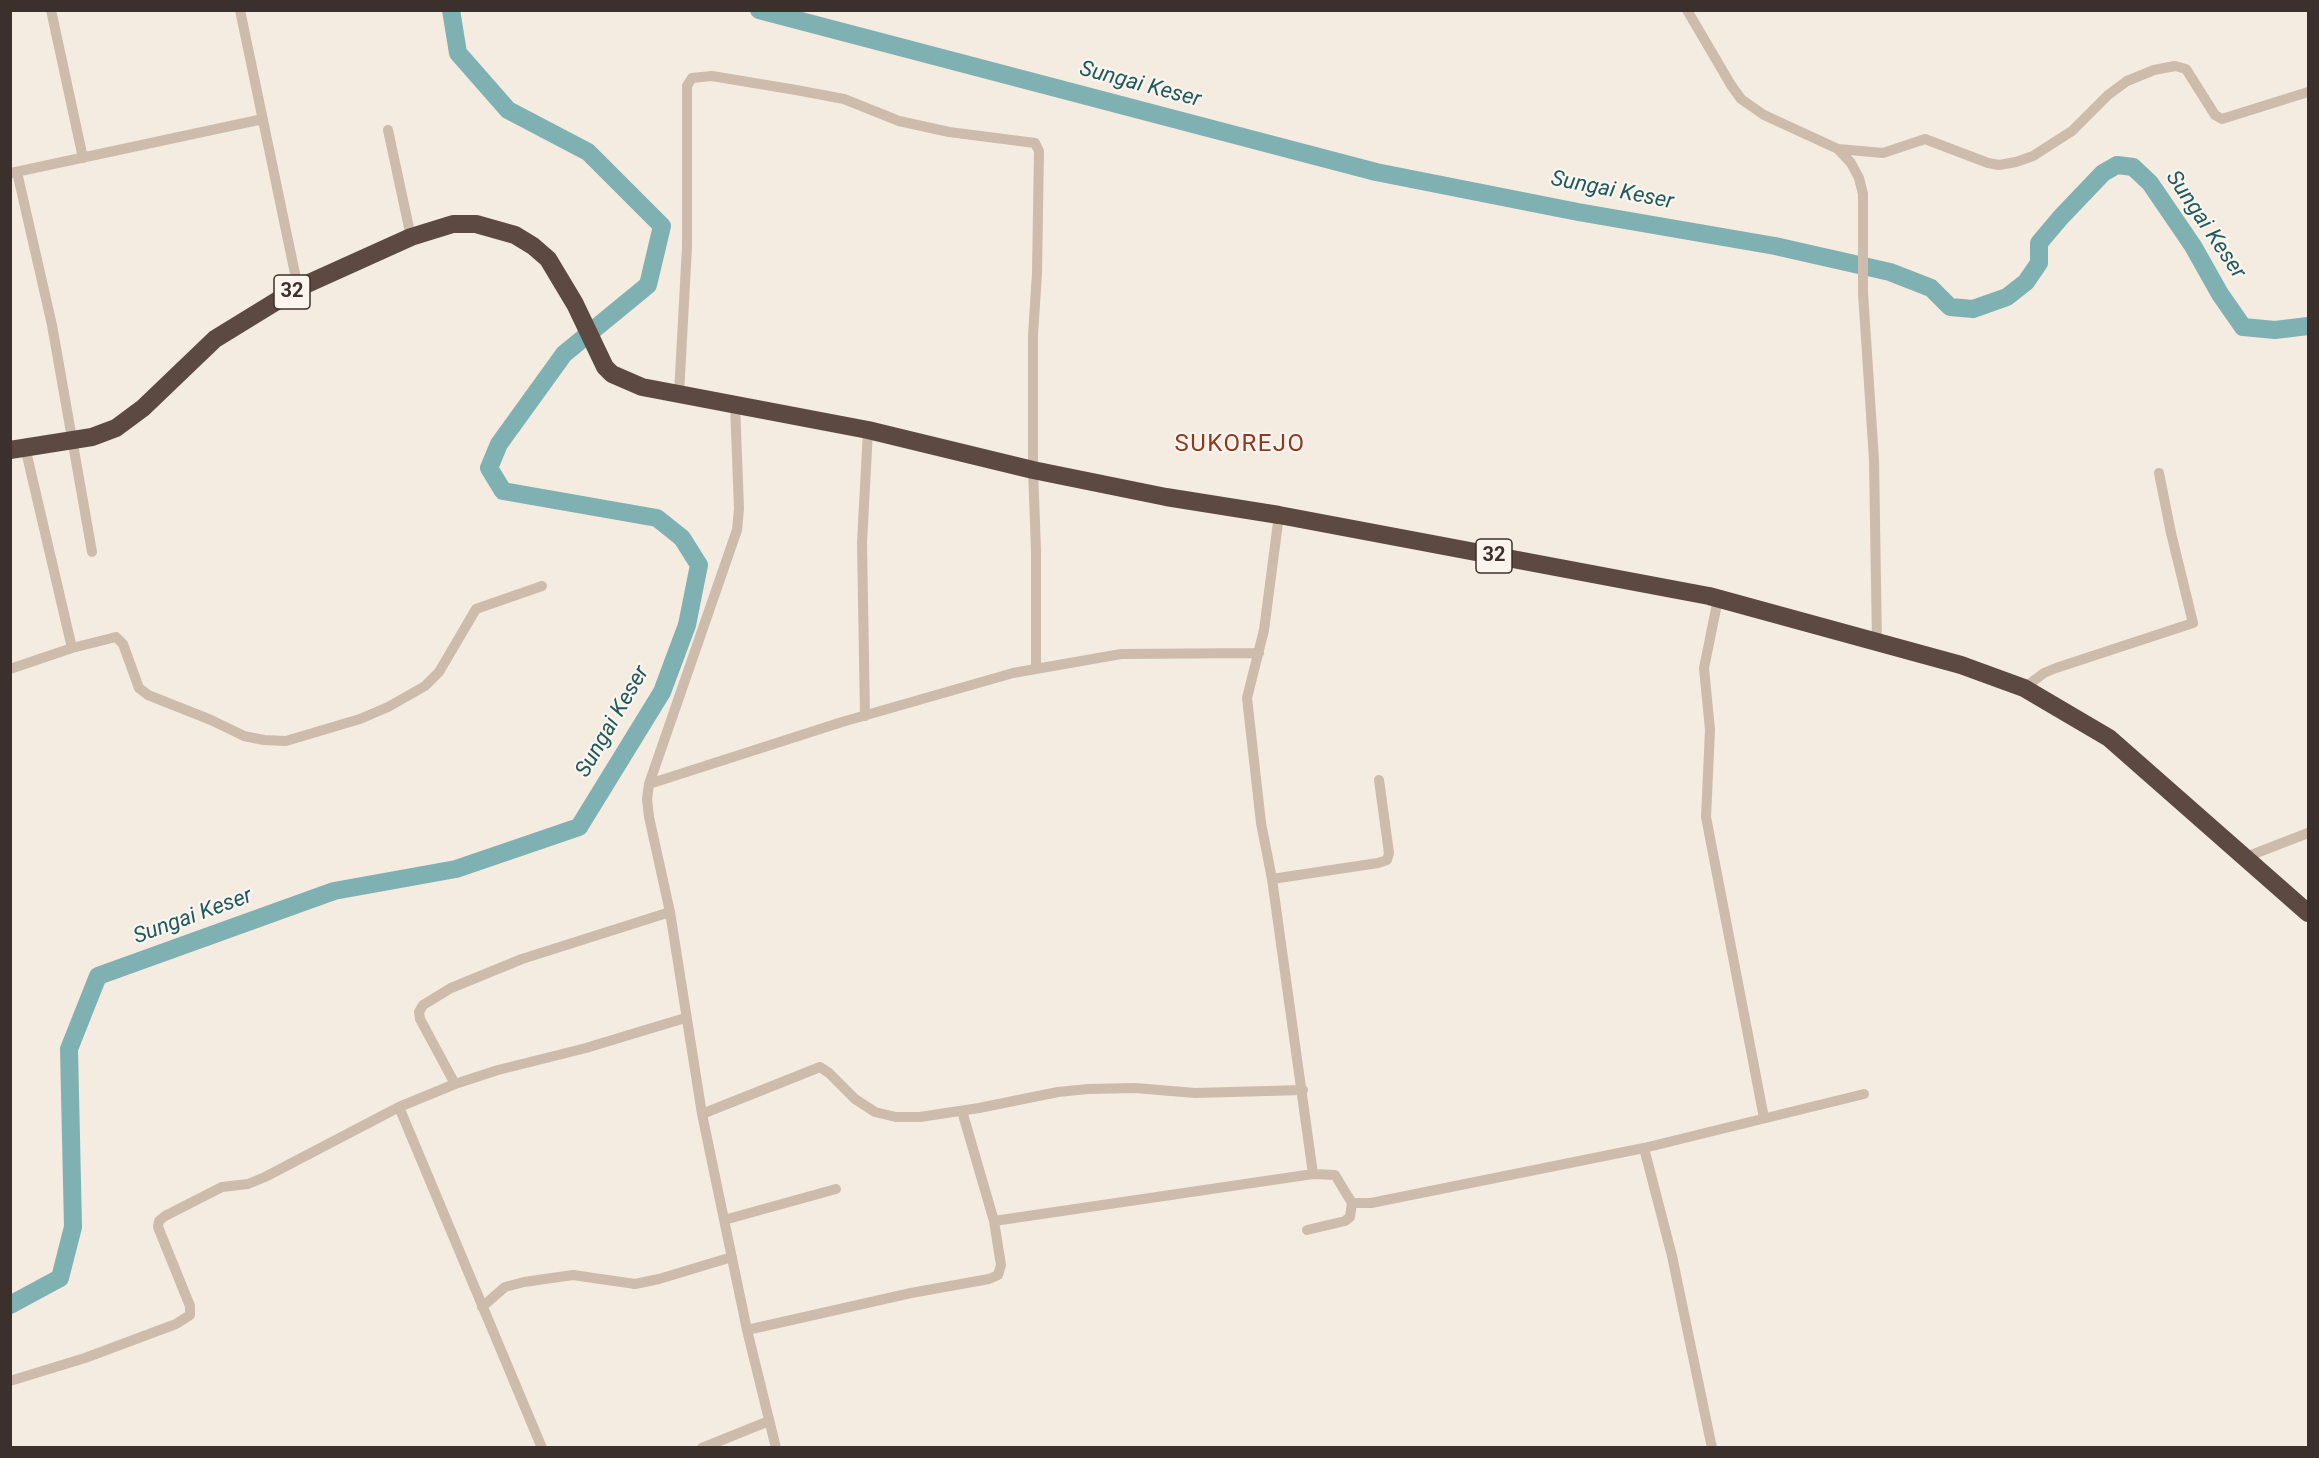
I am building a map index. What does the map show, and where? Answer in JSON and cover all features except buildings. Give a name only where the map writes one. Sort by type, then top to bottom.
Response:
[{"type":"highway","name":"32","points":[[18,448],[73,441],[108,431],[128,421],[215,339],[298,288],[411,237],[453,224],[476,224],[515,236],[533,246],[548,260],[575,304],[605,367],[612,374],[642,387],[868,430],[1033,470],[1166,497],[1279,515],[1718,599],[1961,665],[2024,688],[2109,738],[2308,914]]},
{"type":"street","points":[[51,10],[83,158]]},
{"type":"street","points":[[240,10],[298,288]]},
{"type":"street","points":[[1687,10],[1731,86],[1741,99],[1764,115],[1838,149],[1882,153],[1925,139],[1988,163],[1999,165],[2016,162],[2033,156],[2072,131],[2108,95],[2127,81],[2154,70],[2175,66],[2186,69],[2216,115],[2222,119],[2308,92]]},
{"type":"street","points":[[679,394],[687,247],[687,86],[692,78],[712,76],[844,99],[899,121],[949,132],[1031,141],[1039,148],[1037,273],[1033,335],[1036,668]]},
{"type":"street","points":[[92,552],[50,313],[14,173],[263,119]]},
{"type":"street","points":[[388,130],[411,237]]},
{"type":"street","points":[[1838,149],[1851,163],[1863,194],[1863,293],[1874,460],[1877,643]]},
{"type":"street","points":[[735,404],[739,509],[737,530],[649,784],[647,799],[670,912],[702,1114],[747,1330],[776,1448]]},
{"type":"street","points":[[865,716],[862,543],[868,430]]},
{"type":"street","points":[[18,448],[72,648]]},
{"type":"street","points":[[2024,688],[2044,673],[2056,668],[2193,623],[2194,617],[2171,533],[2159,473]]},
{"type":"street","points":[[1279,515],[1264,630],[1248,686],[1247,698],[1261,823],[1272,879],[1313,1174]]},
{"type":"street","points":[[10,669],[72,648],[116,637],[123,644],[139,688],[148,695],[244,736],[264,740],[299,739],[360,719],[388,707],[425,686],[439,672],[476,609],[542,586]]},
{"type":"street","points":[[1718,599],[1704,668],[1710,730],[1706,817],[1764,1118]]},
{"type":"street","points":[[649,784],[865,716],[1036,668],[1121,654],[1258,653]]},
{"type":"street","points":[[1272,879],[1387,860],[1389,853],[1379,780]]},
{"type":"street","points":[[2246,857],[2308,833]]},
{"type":"street","points":[[455,1084],[420,1019],[419,1012],[423,1005],[451,988],[522,959],[670,912]]},
{"type":"street","points":[[10,1381],[85,1358],[186,1319],[190,1315],[190,1306],[160,1234],[158,1224],[161,1219],[222,1187],[248,1184],[265,1177],[399,1107],[455,1084],[685,1018]]},
{"type":"street","points":[[702,1114],[820,1067],[830,1073],[855,1099],[875,1112],[896,1117],[920,1117],[962,1111],[1058,1092],[1088,1089],[1135,1088],[1195,1093],[1303,1090]]},
{"type":"street","points":[[1352,1203],[1371,1203],[1644,1148],[1864,1094]]},
{"type":"street","points":[[399,1107],[482,1307],[529,1412],[542,1448]]},
{"type":"street","points":[[747,1330],[993,1277],[1000,1271],[994,1221],[962,1111]]},
{"type":"street","points":[[1644,1148],[1672,1256],[1712,1448]]},
{"type":"street","points":[[994,1221],[1313,1174],[1335,1175],[1352,1203],[1348,1219],[1307,1230]]},
{"type":"street","points":[[724,1220],[836,1189]]},
{"type":"street","points":[[482,1307],[505,1287],[524,1282],[573,1275],[635,1284],[732,1257]]},
{"type":"street","points":[[702,1448],[770,1421]]},
{"type":"waterway","name":"Sungai Keser","points":[[10,1305],[60,1278],[73,1227],[69,1049],[98,976],[334,891],[456,869],[579,827],[662,692],[687,625],[699,565],[682,538],[657,518],[503,491],[489,468],[499,444],[564,354],[648,285],[662,226],[588,152],[508,110],[458,53],[451,10]]},
{"type":"waterway","name":"Sungai Keser","points":[[759,10],[1376,172],[1578,212],[1775,246],[1890,272],[1931,288],[1950,307],[1973,309],[2007,297],[2026,282],[2039,263],[2039,243],[2103,173],[2117,165],[2133,167],[2150,183],[2193,246],[2220,294],[2243,327],[2275,330],[2308,326]]},
{"type":"district","name":"SUKOREJO","points":[[1240,445]]}]
